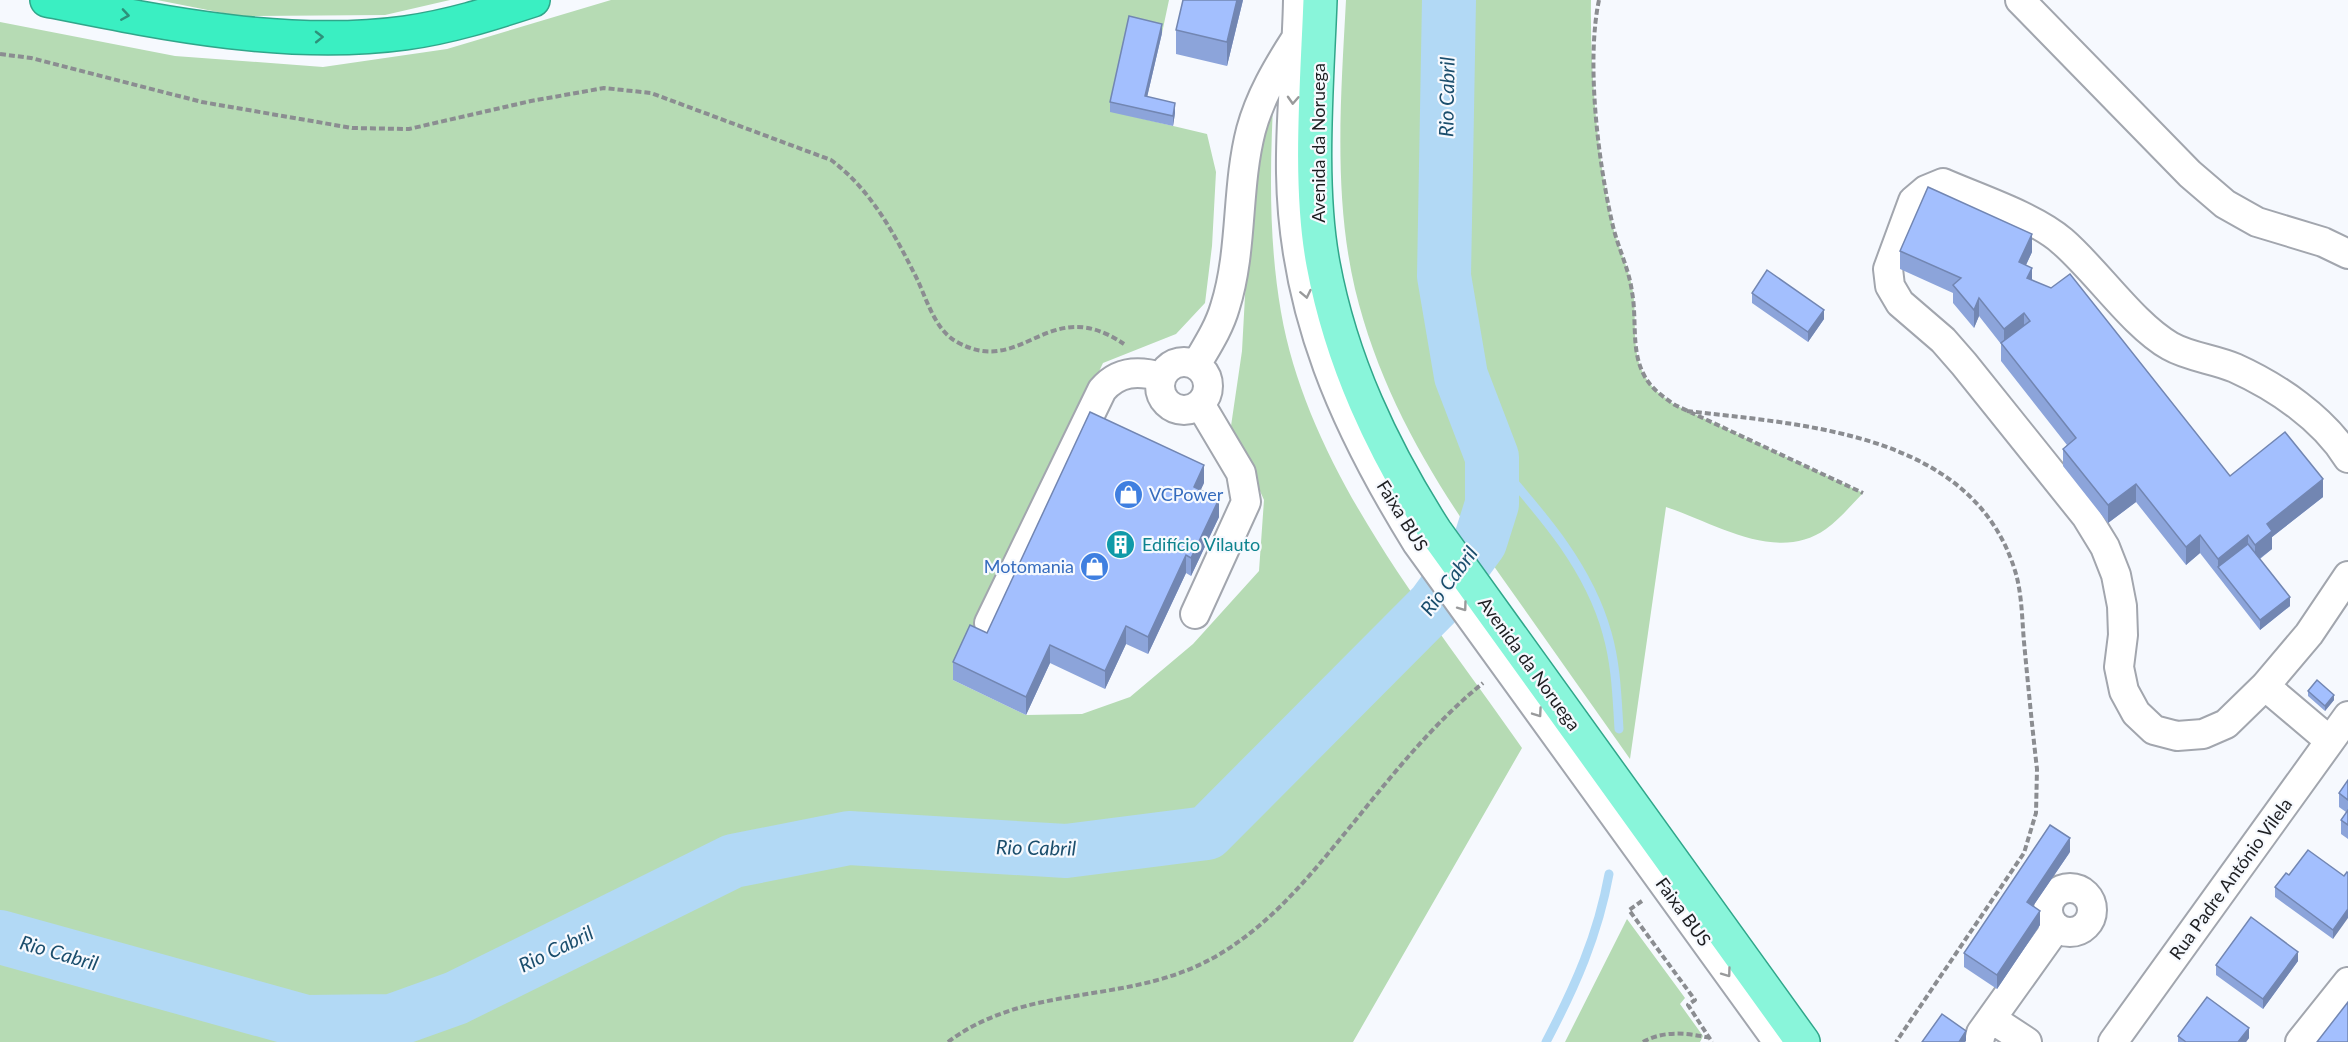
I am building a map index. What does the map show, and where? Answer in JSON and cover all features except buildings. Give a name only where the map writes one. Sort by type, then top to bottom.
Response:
[{"type":"highway","points":[[47,0],[174,23],[297,37],[403,34],[452,25],[532,0]]},
{"type":"main road","name":"Avenida da Noruega","points":[[1312,3],[1316,183],[1323,262],[1340,336],[1374,423],[1402,479],[1426,537],[1513,659],[1803,1042]]},
{"type":"street","points":[[2020,0],[2190,174],[2225,204],[2257,222],[2323,242],[2348,254]]},
{"type":"street","points":[[1196,365],[1216,329],[1230,287],[1246,155],[1258,109],[1273,76],[1296,39],[1312,3]]},
{"type":"street","name":"Faixa BUS","points":[[1296,39],[1291,172],[1295,230],[1308,307],[1321,352],[1367,458],[1426,537]]},
{"type":"street","points":[[2348,458],[2327,431],[2278,392],[2234,368],[2170,346],[2150,332],[2074,252],[2041,227],[1942,183],[1926,190],[1913,201],[1888,269],[1890,286],[1900,303],[1943,340],[1964,364],[2086,516],[2105,547],[2116,574],[2122,606],[2123,635],[2119,667],[2124,691],[2136,713],[2154,730],[2177,736],[2203,734],[2226,724],[2265,686],[2309,634],[2348,576]]},
{"type":"street","points":[[989,623],[1102,390],[1108,383],[1127,373],[1163,374],[1182,361],[1202,369],[1209,384],[1205,399],[1200,405],[1187,410],[1173,407],[1160,391],[1163,374]]},
{"type":"street","points":[[1195,614],[1246,502],[1241,473],[1200,405]]},
{"type":"street","name":"Faixa BUS","points":[[1513,659],[1778,1042]]},
{"type":"street","points":[[2265,686],[2330,741]]},
{"type":"street","name":"Rua Padre António Vilela","points":[[2113,1042],[2348,716]]},
{"type":"street","points":[[2027,1042],[1985,1030],[2056,928]]},
{"type":"street","points":[[2300,1042],[2348,982]]},
{"type":"path","points":[[1599,0],[1592,48],[1602,159],[1611,222],[1633,295],[1639,363],[1656,391],[1687,411],[1863,493]]},
{"type":"path","points":[[0,54],[31,58],[202,102],[352,128],[409,129],[531,101],[604,88],[651,93],[831,160],[850,175],[867,192],[914,273],[934,316],[953,340],[973,351],[996,352],[1021,346],[1046,332],[1068,326],[1090,327],[1111,335],[1163,374]]},
{"type":"path","points":[[1687,411],[1826,429],[1894,448],[1947,479],[1974,504],[1995,531],[2015,572],[2037,769],[2037,798],[2033,827],[2017,865],[1896,1042]]},
{"type":"path","points":[[948,1042],[1000,1012],[1027,1004],[1155,983],[1213,958],[1243,938],[1273,914],[1313,873],[1405,760],[1469,694],[1513,659]]},
{"type":"path","points":[[1643,1042],[1664,1033],[1694,1034],[1712,1038]]},
{"type":"green space","points":[[157,0],[450,0],[385,15],[238,16]]},
{"type":"green space","points":[[611,0],[1169,0],[1162,33],[1130,26],[1110,111],[1207,134],[1216,172],[1212,246],[1205,303],[1176,334],[1103,363],[953,680],[1026,715],[1082,714],[1130,697],[1193,644],[1259,571],[1264,500],[1231,426],[1242,351],[1249,222],[1258,162],[1274,86],[1271,171],[1274,256],[1281,312],[1296,372],[1318,430],[1346,486],[1378,541],[1413,595],[1522,748],[1353,1042],[0,1042],[0,22],[175,56],[323,67],[447,49]]},
{"type":"green space","points":[[1346,0],[1591,0],[1593,83],[1602,170],[1614,232],[1633,292],[1637,354],[1646,378],[1657,391],[1675,405],[1863,493],[1826,529],[1807,539],[1787,543],[1767,542],[1746,537],[1666,507],[1630,759],[1489,560],[1441,487],[1400,413],[1382,373],[1355,289],[1344,218],[1340,145]]},
{"type":"green space","points":[[1627,919],[1685,998],[1680,1004],[1703,1036],[1700,1042],[1565,1042]]},
{"type":"waterway","name":"Rio Cabril","points":[[0,937],[306,1022],[392,1021],[456,998],[733,861],[849,838],[1066,851],[1207,833],[1434,605],[1480,542],[1492,504],[1492,457],[1461,376],[1444,276],[1449,0]]},
{"type":"waterway","points":[[1492,457],[1560,539],[1587,584],[1598,608],[1610,645],[1616,681],[1619,729]]},
{"type":"waterway","points":[[1546,1042],[1567,1001],[1592,939],[1609,874]]},
{"type":"place","name":"VCPower","points":[[1128,495]]},
{"type":"place","name":"Edifício Vilauto","points":[[1121,545]]},
{"type":"place","name":"Motomania","points":[[1095,567]]}]
